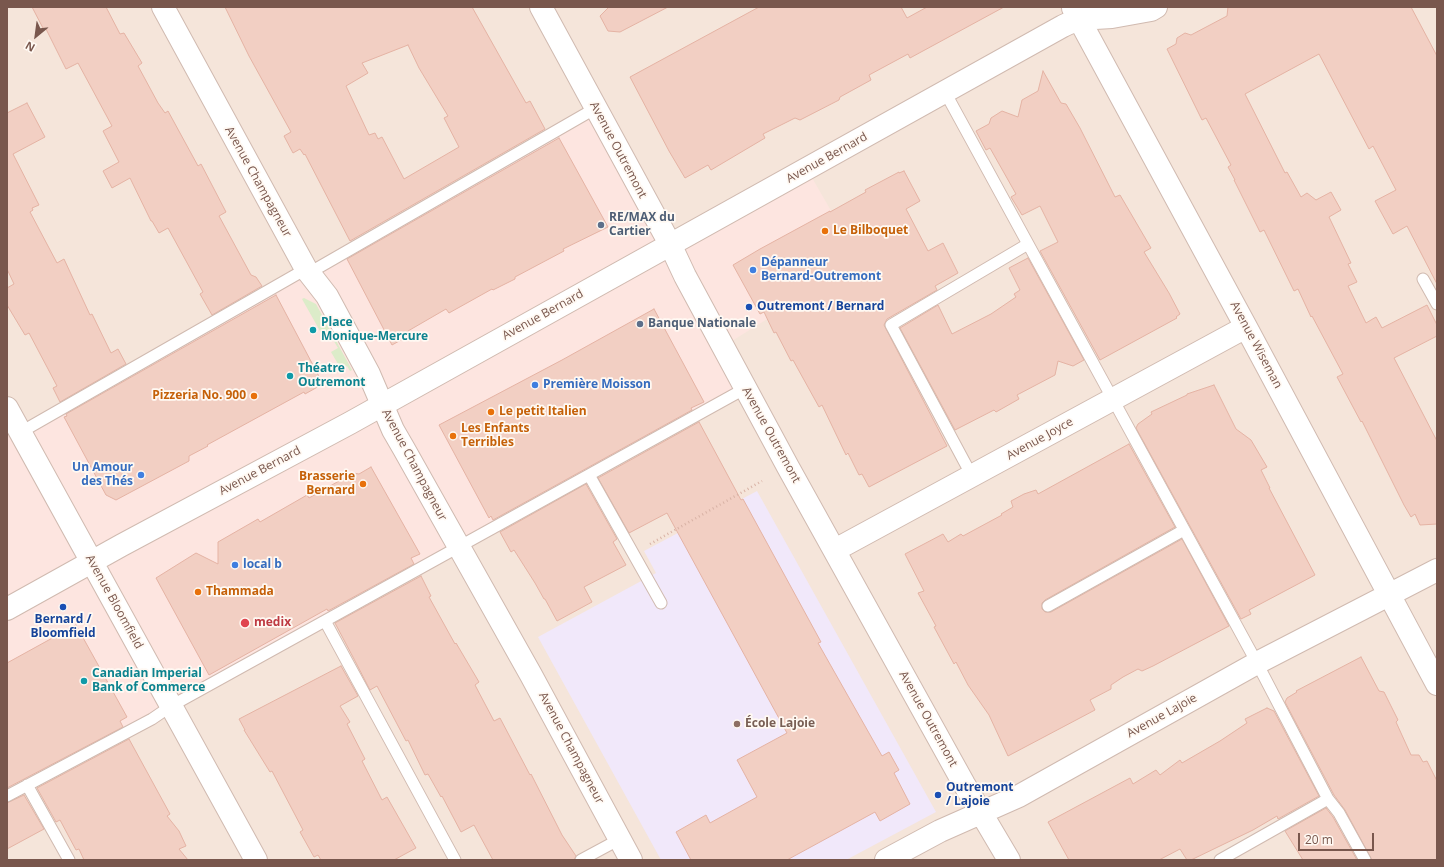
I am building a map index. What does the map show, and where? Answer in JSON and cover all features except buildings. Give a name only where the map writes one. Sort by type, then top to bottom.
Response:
[{"type":"street","name":"Avenue Champagneur","points":[[163,7],[307,271],[327,296],[369,374],[404,449],[531,675],[631,860]]},
{"type":"street","name":"Avenue Outremont","points":[[541,7],[670,244],[746,388],[964,784],[1009,860]]},
{"type":"street","name":"Avenue Bernard","points":[[7,609],[92,561],[350,423],[945,92],[1063,26],[1079,11],[1112,17],[1151,10],[1156,7]]},
{"type":"street","name":"Avenue Wiseman","points":[[1079,11],[1437,684]]},
{"type":"street","name":"Avenue Joyce","points":[[835,550],[1246,327]]},
{"type":"street","name":"Avenue Bloomfield","points":[[12,420],[92,561],[256,860]]},
{"type":"street","name":"Avenue Lajoie","points":[[886,860],[940,831],[1019,796],[1257,663],[1437,570]]},
{"type":"lane","points":[[945,92],[1257,663],[1328,799],[1339,813],[1365,860]]},
{"type":"lane","points":[[12,420],[307,271],[596,108]]},
{"type":"lane","points":[[972,476],[891,325],[1028,244]]},
{"type":"lane","points":[[1423,279],[1437,304]]},
{"type":"lane","points":[[7,796],[152,719],[171,706],[746,388]]},
{"type":"lane","points":[[590,475],[661,603]]},
{"type":"lane","points":[[1048,606],[1184,530]]},
{"type":"lane","points":[[325,621],[455,860]]},
{"type":"lane","points":[[27,785],[69,860]]},
{"type":"lane","points":[[1220,860],[1328,799]]},
{"type":"lane","points":[[581,860],[620,839]]},
{"type":"path","points":[[633,553],[762,481]]},
{"type":"shaded area","points":[[7,7],[1437,7],[1437,860],[7,860]]},
{"type":"shaded area","points":[[596,108],[670,244],[807,169],[860,261],[724,346],[746,388],[7,798],[7,422],[21,432]]},
{"type":"shaded area","name":"École Lajoie","points":[[757,491],[936,812],[846,860],[661,860],[538,637],[656,573],[644,551]]},
{"type":"green space","points":[[304,298],[316,304],[352,370],[350,371],[347,366],[341,369],[331,352],[338,348],[330,335],[324,338],[302,299]]},
{"type":"place","name":"RE/MAX du Cartier","points":[[601,225]]},
{"type":"place","name":"Le Bilboquet","points":[[825,231]]},
{"type":"place","name":"Dépanneur Bernard-Outremont","points":[[753,270]]},
{"type":"place","name":"Outremont / Bernard","points":[[749,307]]},
{"type":"place","name":"Banque Nationale","points":[[640,324]]},
{"type":"place","name":"Place Monique-Mercure","points":[[313,330]]},
{"type":"place","name":"Théatre Outremont","points":[[290,376]]},
{"type":"place","name":"Première Moisson","points":[[535,385]]},
{"type":"place","name":"Pizzeria No. 900","points":[[254,396]]},
{"type":"place","name":"Le petit Italien","points":[[491,412]]},
{"type":"place","name":"Les Enfants Terribles","points":[[453,436]]},
{"type":"place","name":"Un Amour des Thés","points":[[141,475]]},
{"type":"place","name":"Brasserie Bernard","points":[[363,484]]},
{"type":"place","name":"local b","points":[[235,565]]},
{"type":"place","name":"Thammada","points":[[198,592]]},
{"type":"place","name":"Bernard / Bloomfield","points":[[63,607]]},
{"type":"place","name":"medix","points":[[245,623]]},
{"type":"place","name":"Canadian Imperial Bank of Commerce","points":[[84,681]]},
{"type":"place","name":"École Lajoie","points":[[737,724]]},
{"type":"place","name":"Outremont / Lajoie","points":[[938,795]]}]
